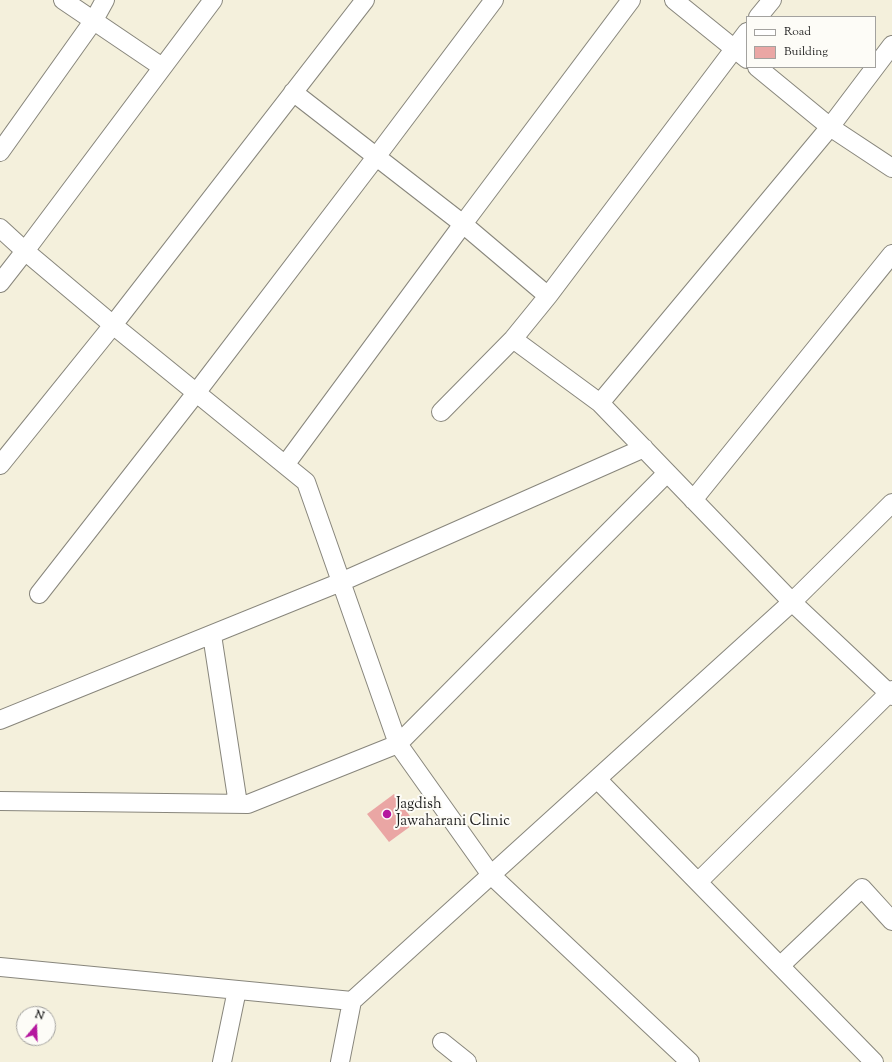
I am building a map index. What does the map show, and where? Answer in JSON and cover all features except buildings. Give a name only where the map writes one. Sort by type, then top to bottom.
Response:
[{"type":"street","points":[[63,0],[162,67]]},
{"type":"street","points":[[0,152],[94,20],[105,0]]},
{"type":"street","points":[[0,284],[213,0]]},
{"type":"street","points":[[39,594],[196,393],[494,0]]},
{"type":"street","points":[[285,465],[631,0]]},
{"type":"street","points":[[674,0],[740,54]]},
{"type":"street","points":[[759,16],[772,0]]},
{"type":"street","points":[[0,465],[113,325],[293,92],[357,3]]},
{"type":"street","points":[[441,412],[513,339],[548,296],[740,54],[746,35]]},
{"type":"street","points":[[876,66],[892,45]]},
{"type":"street","points":[[758,68],[830,126],[892,168]]},
{"type":"street","points":[[600,403],[830,126],[874,68]]},
{"type":"street","points":[[293,92],[463,224],[548,296]]},
{"type":"street","points":[[0,228],[113,325],[306,482],[398,744],[491,875],[690,1062]]},
{"type":"street","points":[[693,500],[892,254]]},
{"type":"street","points":[[513,339],[600,403],[792,602],[891,693],[698,882]]},
{"type":"street","points":[[0,720],[341,582],[644,448]]},
{"type":"street","points":[[0,801],[248,804],[398,744],[667,473]]},
{"type":"street","points":[[340,1062],[352,1001],[792,602],[892,503]]},
{"type":"street","points":[[212,635],[238,804]]},
{"type":"street","points":[[596,779],[874,1062]]},
{"type":"street","points":[[780,966],[862,888],[892,921]]},
{"type":"street","points":[[0,967],[352,1001]]},
{"type":"street","points":[[222,1062],[237,990]]},
{"type":"street","points":[[442,1042],[467,1062]]},
{"type":"place","name":"Jagdish Jawaharani Clinic","points":[[387,814]]}]
